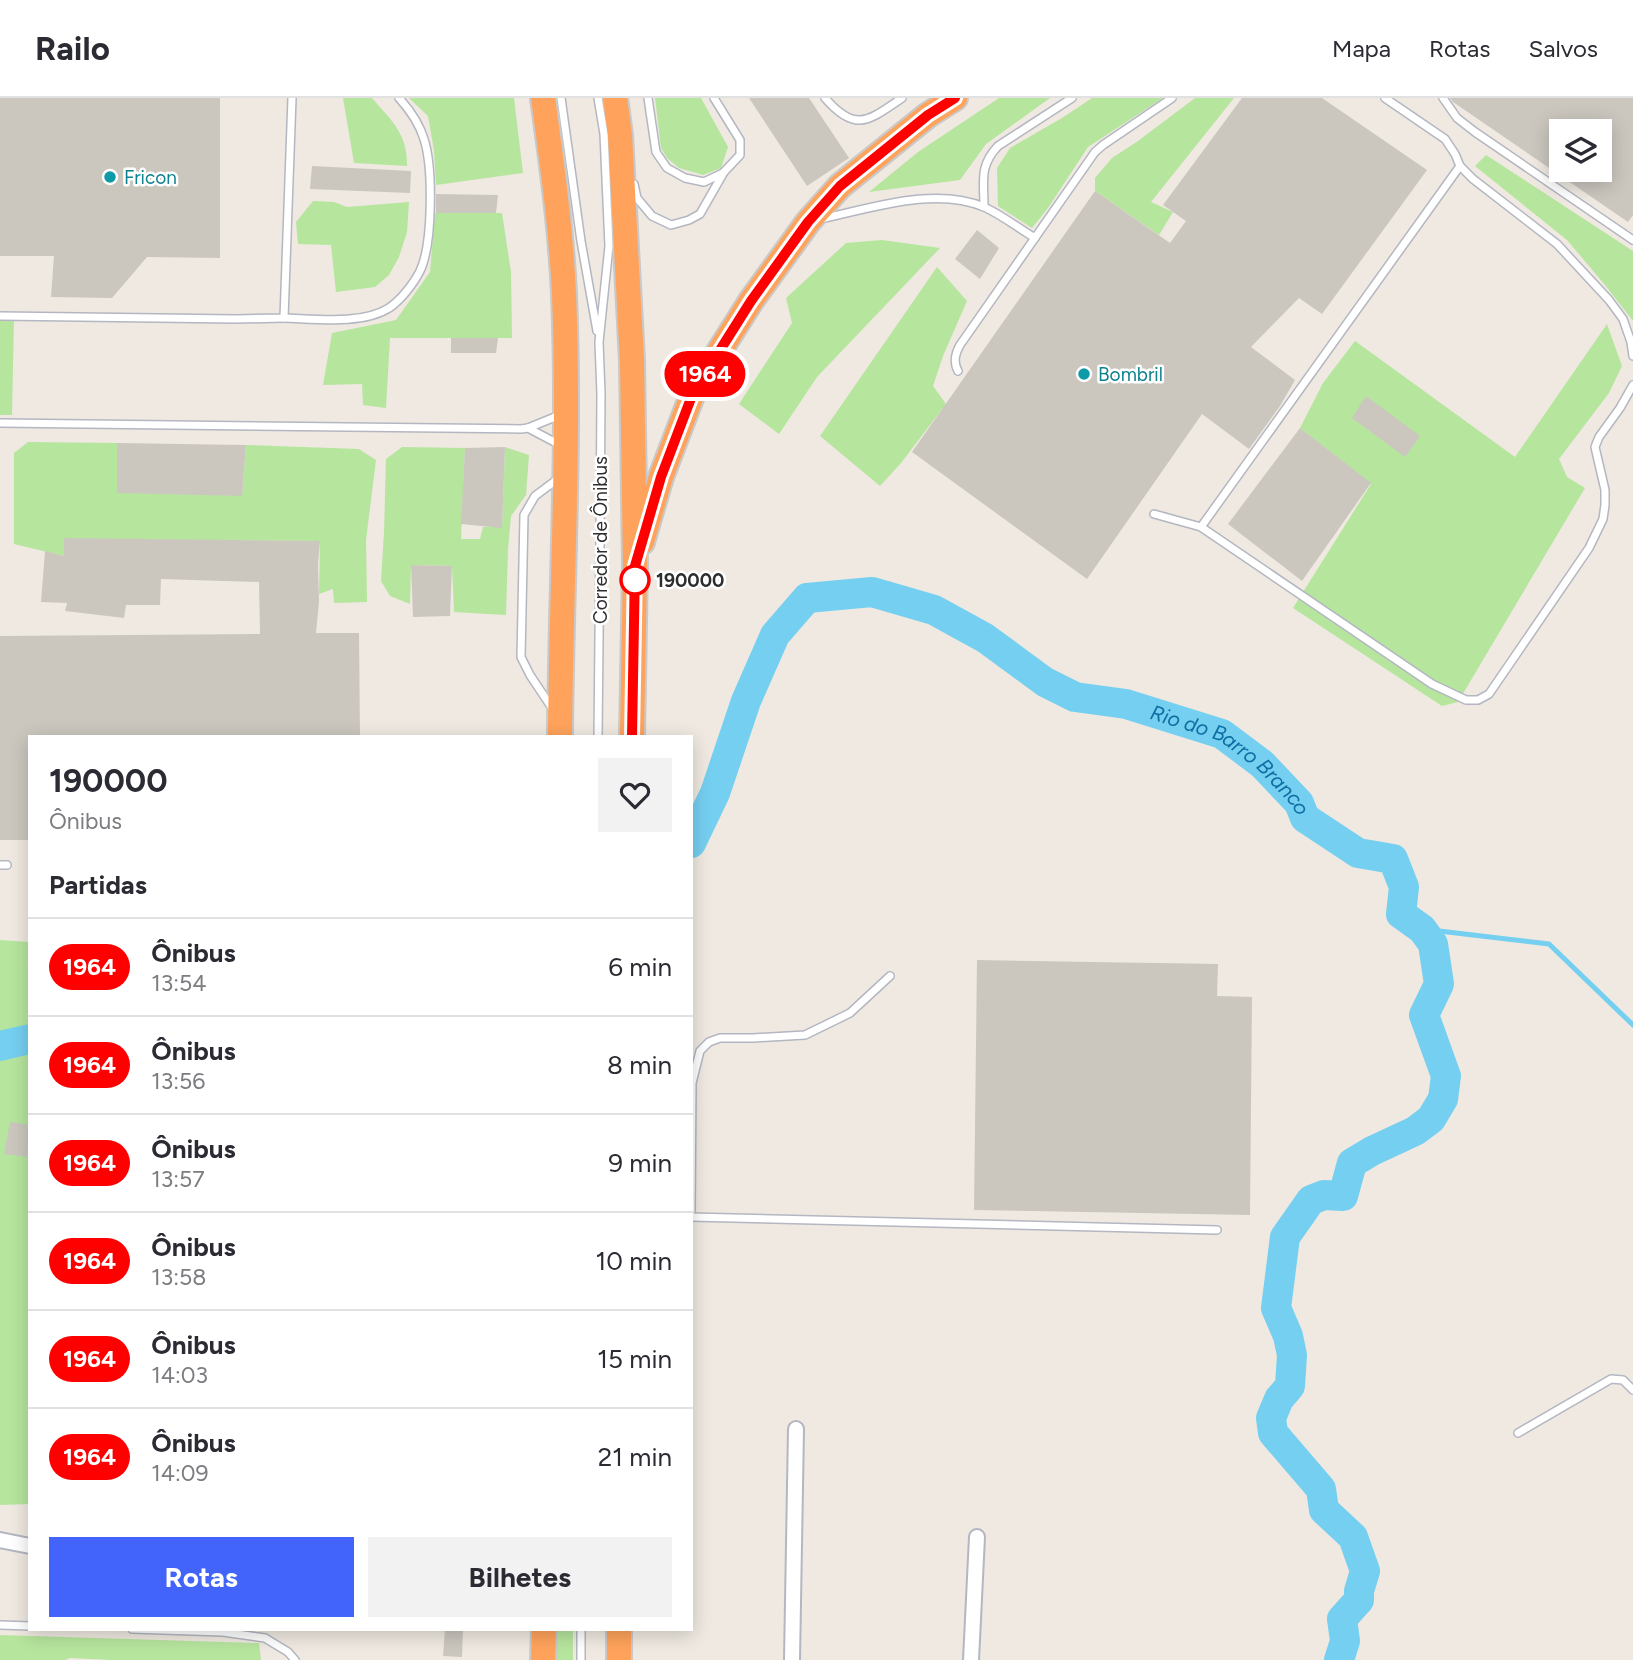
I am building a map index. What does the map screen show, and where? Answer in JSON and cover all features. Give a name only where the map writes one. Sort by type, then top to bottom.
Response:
[{"type":"highway","points":[[543,98],[554,172],[564,293],[566,474],[560,729]]},
{"type":"highway","points":[[635,566],[661,477],[693,393],[751,301],[808,222],[840,186],[928,115],[955,98]]},
{"type":"highway","points":[[610,102],[620,135],[632,361],[635,566],[632,735]]},
{"type":"highway","points":[[543,1660],[544,1631]]},
{"type":"highway","points":[[619,1631],[619,1660]]},
{"type":"street","points":[[792,1660],[796,1429]]},
{"type":"street","points":[[971,1660],[977,1537]]},
{"type":"street","points":[[0,1540],[28,1546]]},
{"type":"lane","points":[[284,318],[292,98]]},
{"type":"lane","points":[[0,316],[344,319],[374,316],[391,307],[420,270],[428,242],[431,177],[424,138],[411,111],[399,98]]},
{"type":"lane","name":"Corredor de Ônibus","points":[[561,98],[581,241],[599,342],[601,394],[598,735]]},
{"type":"lane","points":[[648,98],[656,152],[667,168],[685,178],[705,183],[724,172]]},
{"type":"lane","points":[[632,177],[637,198],[652,216],[671,225],[700,214],[724,172],[740,155],[740,140],[714,98]]},
{"type":"lane","points":[[825,98],[837,112],[862,121],[875,116],[902,98]]},
{"type":"lane","points":[[984,207],[984,168],[990,154],[1072,98]]},
{"type":"lane","points":[[958,371],[955,365],[960,345],[1095,152],[1172,98]]},
{"type":"lane","points":[[1385,98],[1445,139],[1460,166],[1557,243],[1609,300],[1623,320],[1633,356]]},
{"type":"lane","points":[[1443,98],[1457,118],[1475,132],[1633,240]]},
{"type":"lane","points":[[610,102],[630,167]]},
{"type":"lane","name":"Corredor de Ônibus","points":[[599,342],[609,246],[604,134],[610,102]]},
{"type":"lane","points":[[1201,527],[1460,166]]},
{"type":"lane","points":[[808,222],[910,200],[952,199],[984,207],[1035,238]]},
{"type":"lane","points":[[1154,514],[1201,527],[1432,684],[1466,700],[1478,701],[1489,694],[1589,548],[1605,505],[1605,490],[1595,447],[1633,385]]},
{"type":"lane","points":[[0,423],[528,428],[565,413]]},
{"type":"lane","points":[[528,428],[565,448]]},
{"type":"lane","points":[[560,729],[521,657],[524,515],[534,496],[566,474]]},
{"type":"lane","points":[[693,1079],[701,1051],[709,1042],[720,1038],[805,1035],[850,1013],[890,976]]},
{"type":"lane","points":[[693,1217],[1217,1230]]},
{"type":"lane","points":[[1518,1433],[1611,1379],[1623,1380],[1633,1390]]},
{"type":"lane","points":[[0,1625],[28,1626]]},
{"type":"lane","points":[[193,1631],[265,1638],[288,1652],[295,1660]]},
{"type":"lane","points":[[581,1631],[581,1660]]},
{"type":"green space","points":[[343,98],[372,98],[401,136],[407,155],[407,166],[354,163]]},
{"type":"green space","points":[[409,98],[514,98],[523,173],[436,185],[428,116]]},
{"type":"green space","points":[[655,98],[701,98],[728,147],[721,168],[703,175],[679,168],[667,158],[661,148]]},
{"type":"green space","points":[[999,98],[1050,98],[986,144],[960,180],[869,192],[918,152]]},
{"type":"green space","points":[[1092,98],[1163,98],[1088,147],[1032,228],[998,206],[997,168],[1010,148]]},
{"type":"green space","points":[[1195,98],[1234,98],[1151,202],[1173,212],[1159,235],[1095,191],[1095,178],[1112,158]]},
{"type":"green space","points":[[1486,155],[1633,251],[1633,321],[1567,240],[1475,166]]},
{"type":"green space","points":[[313,201],[334,202],[347,207],[409,202],[407,232],[399,257],[389,275],[375,287],[336,292],[331,245],[298,244],[296,222]]},
{"type":"green space","points":[[435,213],[502,213],[511,272],[512,338],[390,338],[386,408],[363,405],[362,384],[323,385],[332,333],[396,320],[430,272]]},
{"type":"green space","points":[[882,240],[940,248],[817,377],[779,434],[739,404],[792,323],[786,298],[846,243]]},
{"type":"green space","points":[[937,267],[967,301],[933,386],[946,404],[880,486],[820,436]]},
{"type":"green space","points":[[0,318],[14,318],[12,415],[0,415]]},
{"type":"green space","points":[[1607,324],[1622,366],[1609,393],[1559,459],[1567,477],[1585,488],[1458,702],[1442,706],[1293,608],[1371,484],[1300,428],[1323,383],[1355,341],[1515,457]]},
{"type":"green space","points":[[28,442],[117,443],[242,496],[246,445],[359,449],[376,460],[366,540],[367,602],[334,603],[333,589],[319,594],[320,541],[64,539],[64,556],[14,544],[14,453]]},
{"type":"green space","points":[[402,447],[465,448],[461,539],[480,539],[483,527],[502,527],[505,447],[529,455],[526,495],[511,516],[506,615],[454,612],[452,566],[411,565],[410,604],[390,596],[381,581],[386,459]]},
{"type":"green space","points":[[0,940],[28,942],[28,1026],[0,1035]]},
{"type":"green space","points":[[28,1039],[28,1504],[0,1505],[0,1046]]},
{"type":"green space","points":[[550,1631],[573,1631],[573,1660],[549,1660]]},
{"type":"green space","points":[[0,1635],[259,1643],[261,1660],[0,1660]]},
{"type":"building","name":"Fricon","points":[[0,98],[220,98],[220,258],[147,257],[112,298],[51,297],[54,256],[0,256]]},
{"type":"building","points":[[749,98],[809,98],[849,158],[807,186]]},
{"type":"building","name":"Bombril","points":[[1242,98],[1322,98],[1427,170],[1322,314],[1299,298],[1251,347],[1295,380],[1249,449],[1202,414],[1087,579],[912,452],[1095,191],[1170,243],[1186,221],[1163,205]]},
{"type":"building","points":[[1450,98],[1633,98],[1633,215],[1628,222],[1570,182],[1612,182],[1612,119],[1549,119],[1549,168]]},
{"type":"building","points":[[312,166],[411,171],[410,193],[310,189]]},
{"type":"building","points":[[436,194],[498,195],[496,213],[436,213]]},
{"type":"building","points":[[977,230],[999,248],[980,279],[955,259]]},
{"type":"building","points":[[451,338],[498,338],[496,353],[451,353]]},
{"type":"building","points":[[1366,396],[1420,436],[1405,457],[1352,418]]},
{"type":"building","points":[[1300,428],[1371,483],[1302,581],[1228,524]]},
{"type":"building","points":[[117,443],[246,445],[242,496],[117,493]]},
{"type":"building","points":[[505,447],[502,528],[461,524],[465,448]]},
{"type":"building","points":[[64,538],[320,541],[316,633],[359,633],[360,735],[28,735],[28,840],[0,840],[0,636],[260,634],[259,582],[161,579],[160,605],[126,605],[124,618],[65,611],[67,603],[41,602],[45,551],[64,556]]},
{"type":"building","points":[[411,565],[452,566],[450,616],[413,617]]},
{"type":"building","points":[[977,960],[1218,964],[1217,996],[1252,997],[1250,1215],[974,1210]]},
{"type":"building","points":[[10,1122],[28,1125],[27,1157],[4,1154]]},
{"type":"building","points":[[445,1631],[463,1631],[462,1657],[443,1656]]},
{"type":"waterway","name":"Rio do Barro Branco","points":[[693,839],[715,793],[746,701],[775,635],[807,598],[872,592],[934,610],[985,638],[1045,682],[1075,697],[1126,704],[1222,734],[1262,764],[1299,803],[1305,818],[1358,853],[1393,859],[1404,887],[1401,914],[1422,929],[1433,944],[1439,984],[1424,1015],[1446,1076],[1443,1099],[1431,1119],[1415,1131],[1352,1163],[1343,1196],[1324,1195],[1311,1200],[1285,1237],[1276,1308],[1288,1336],[1292,1355],[1290,1386],[1279,1399],[1271,1418],[1273,1433],[1321,1489],[1324,1510],[1353,1537],[1365,1571],[1359,1600],[1342,1619],[1345,1641],[1339,1660]]},
{"type":"waterway","points":[[1422,929],[1549,944],[1633,1025]]},
{"type":"waterway","name":"Rio do Barro Branco","points":[[0,1046],[28,1039]]},
{"type":"bus line","name":"1964","points":[[632,735],[635,566],[661,477],[693,393],[751,301],[808,222],[840,186],[928,115],[955,98]]},
{"type":"place","name":"Fricon","points":[[110,177]]},
{"type":"place","name":"Bombril","points":[[1084,374]]},
{"type":"place","name":"190000","points":[[635,580]]}]
